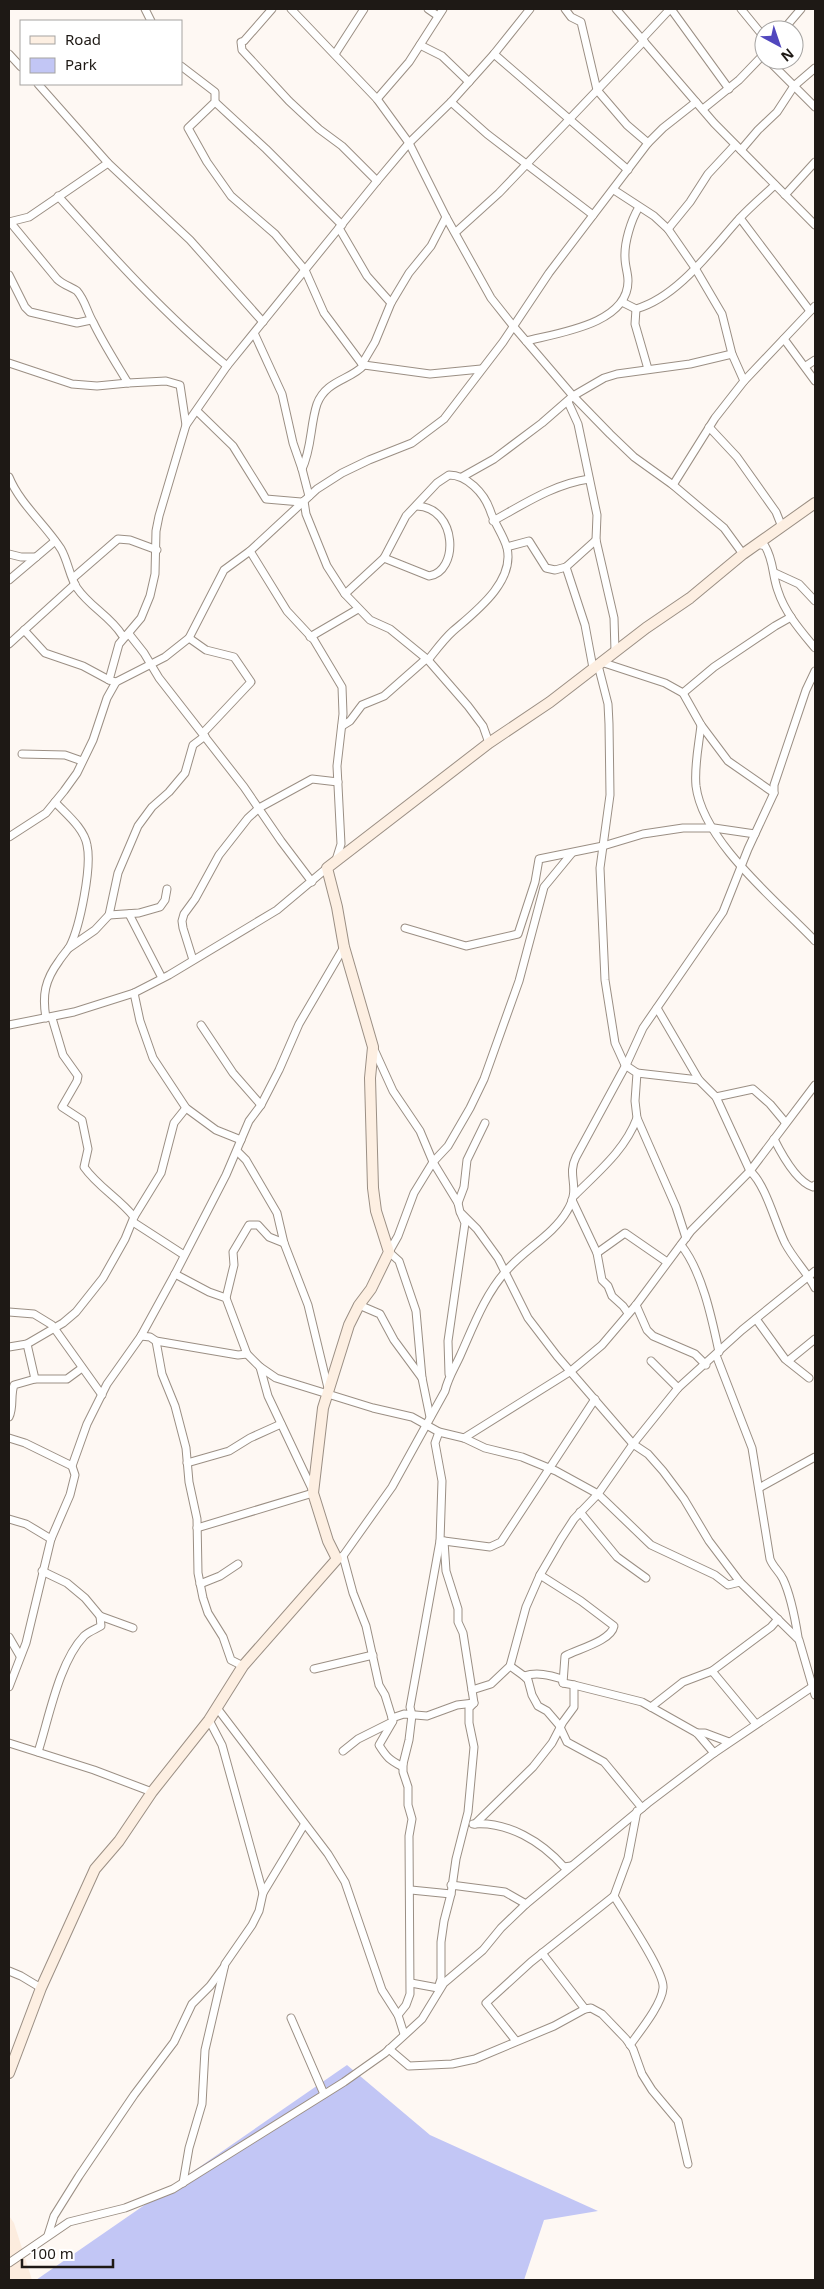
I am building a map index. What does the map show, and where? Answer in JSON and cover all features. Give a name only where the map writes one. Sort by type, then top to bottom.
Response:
[{"type":"main road","points":[[9,2073],[41,1988],[95,1868],[119,1841],[152,1792],[209,1720],[243,1666],[340,1558],[328,1541],[313,1492],[323,1408],[329,1395],[349,1325],[358,1305],[371,1289],[389,1252],[376,1211],[373,1188],[370,1078],[374,1047],[344,947],[338,906],[327,868],[489,743],[550,702],[615,651],[690,598],[743,554],[815,503]]},
{"type":"street","points":[[272,9],[244,41],[241,42],[242,50],[289,101],[319,129],[342,146],[377,181]]},
{"type":"street","points":[[291,9],[377,99],[409,143],[446,217],[491,298],[571,399],[634,457],[673,485],[724,528],[743,554]]},
{"type":"street","points":[[335,54],[364,9]]},
{"type":"street","points":[[428,9],[438,16]]},
{"type":"street","points":[[377,99],[404,70],[443,9]]},
{"type":"street","points":[[9,837],[46,813],[77,773],[92,740],[113,681],[116,651],[141,618],[150,596],[156,574],[159,516],[186,425],[228,366],[255,335],[263,322],[377,181],[409,143],[451,102],[494,54],[530,9]]},
{"type":"street","points":[[565,9],[571,16],[581,22],[597,90],[627,124],[648,144]]},
{"type":"street","points":[[616,9],[696,102],[815,225]]},
{"type":"street","points":[[456,232],[499,193],[526,165],[671,9],[729,89]]},
{"type":"street","points":[[741,9],[754,25]]},
{"type":"street","points":[[791,20],[800,9]]},
{"type":"street","points":[[420,45],[442,56],[469,82]]},
{"type":"street","points":[[9,54],[20,65]]},
{"type":"street","points":[[494,54],[628,170]]},
{"type":"street","points":[[703,109],[754,66]]},
{"type":"street","points":[[182,67],[215,92],[215,102],[266,149],[340,226],[367,276],[391,303]]},
{"type":"street","points":[[668,228],[690,202],[708,174],[777,112],[794,86],[815,68]]},
{"type":"street","points":[[779,70],[815,107]]},
{"type":"street","points":[[39,85],[108,163],[190,240],[263,322]]},
{"type":"street","points":[[215,102],[190,123],[188,127],[207,162],[231,196],[275,234],[305,270],[324,313],[363,365],[430,374],[482,369]]},
{"type":"street","points":[[451,102],[526,165],[593,215]]},
{"type":"street","points":[[24,630],[45,652],[83,666],[113,681],[151,665],[174,650],[189,638],[224,570],[250,551],[305,500],[342,473],[369,460],[412,444],[444,419],[514,327],[549,273],[648,144],[663,128],[696,102]]},
{"type":"street","points":[[785,195],[815,162]]},
{"type":"street","points":[[108,163],[29,217],[9,222],[57,279],[77,292],[128,383]]},
{"type":"street","points":[[622,302],[636,309],[660,299],[696,268],[740,218],[775,185]]},
{"type":"street","points":[[614,190],[668,228],[696,268],[722,314],[732,354],[744,381]]},
{"type":"street","points":[[58,196],[107,252],[159,305],[179,325],[228,366]]},
{"type":"street","points":[[526,340],[603,319],[622,302],[627,292],[628,282],[625,258],[626,245],[632,218],[640,207]]},
{"type":"street","points":[[302,469],[310,446],[317,404],[336,381],[359,370],[363,365],[391,303],[410,273],[431,246],[446,217]]},
{"type":"street","points":[[673,485],[709,427],[744,381],[813,309],[740,218]]},
{"type":"street","points":[[9,275],[25,307],[30,312],[77,324],[91,320]]},
{"type":"street","points":[[636,309],[635,324],[648,369]]},
{"type":"street","points":[[255,335],[282,394],[293,444],[302,469],[306,514],[327,566],[345,594],[358,609],[370,620],[390,629],[427,660],[478,719],[489,743]]},
{"type":"street","points":[[784,339],[806,366],[815,381]]},
{"type":"street","points":[[345,594],[384,558],[406,516],[443,478],[449,475],[462,476],[494,459],[589,385],[604,378],[648,369],[690,364],[732,354]]},
{"type":"street","points":[[806,366],[815,360]]},
{"type":"street","points":[[9,364],[72,384],[97,386],[166,381],[180,385],[183,391],[183,416],[186,425]]},
{"type":"street","points":[[571,399],[597,515],[596,540],[614,618],[615,651]]},
{"type":"street","points":[[197,411],[233,446],[266,499],[305,500]]},
{"type":"street","points":[[709,427],[737,458],[776,512],[782,527]]},
{"type":"street","points":[[342,726],[350,721],[362,705],[384,696],[427,660],[452,632],[491,596],[504,572],[507,562],[507,547],[493,520],[488,504],[481,494],[462,476]]},
{"type":"street","points":[[9,479],[55,541],[66,559],[74,581],[86,599],[116,626],[122,635],[128,635]]},
{"type":"street","points":[[493,520],[556,488],[573,481],[589,479]]},
{"type":"street","points":[[384,558],[429,576],[434,575],[443,566],[450,550],[450,538],[445,521],[434,510],[417,506]]},
{"type":"street","points":[[9,644],[118,539],[130,540],[157,550]]},
{"type":"street","points":[[507,547],[529,541],[546,568],[555,570],[566,567],[596,540]]},
{"type":"street","points":[[9,580],[55,541]]},
{"type":"street","points":[[757,544],[765,546],[772,558],[777,590],[791,617],[815,648]]},
{"type":"street","points":[[250,551],[286,611],[310,637],[330,664],[342,687],[342,726],[337,766],[341,844],[336,860]]},
{"type":"street","points":[[9,554],[21,557],[36,557]]},
{"type":"street","points":[[566,567],[608,704],[610,795],[600,868],[605,980],[615,1042],[626,1065],[637,1073],[699,1080]]},
{"type":"street","points":[[775,573],[799,584],[815,601]]},
{"type":"street","points":[[310,637],[358,609]]},
{"type":"street","points":[[683,693],[714,667],[791,617]]},
{"type":"street","points":[[128,635],[204,734],[312,882]]},
{"type":"street","points":[[69,948],[95,930],[109,915],[118,873],[138,826],[147,812],[170,792],[185,772],[194,745],[251,682],[234,657],[206,650],[189,638]]},
{"type":"street","points":[[597,665],[665,682],[683,693],[701,725],[728,761],[774,793]]},
{"type":"street","points":[[628,1314],[623,1306],[612,1296],[608,1286],[602,1280],[597,1253],[574,1197],[572,1164],[626,1065],[643,1028],[723,912],[741,866],[774,793],[774,785],[804,697],[815,671]]},
{"type":"street","points":[[701,725],[696,784],[700,802],[714,828],[741,866],[815,941]]},
{"type":"street","points":[[22,754],[64,756],[82,761]]},
{"type":"street","points":[[193,960],[183,928],[184,914],[195,899],[219,855],[248,818],[259,808],[312,779],[338,782]]},
{"type":"street","points":[[55,802],[81,832],[88,845],[88,868],[79,925],[69,948],[48,976],[45,985],[44,998],[49,1018],[63,1055],[78,1076],[62,1107],[82,1120],[88,1149],[84,1167],[101,1187],[112,1194],[134,1219],[184,1255]]},
{"type":"street","points":[[405,928],[466,946],[518,934],[536,882],[539,859],[603,846],[643,834],[683,828],[714,828],[755,834]]},
{"type":"street","points":[[430,1417],[422,1378],[416,1311],[399,1261],[389,1252],[398,1236],[414,1193],[433,1162],[448,1146],[484,1079],[519,981],[544,887],[572,853]]},
{"type":"street","points":[[9,1024],[49,1018],[134,993],[277,910],[327,868]]},
{"type":"street","points":[[109,915],[129,914],[160,907],[165,900],[167,889]]},
{"type":"street","points":[[129,914],[162,978]]},
{"type":"street","points":[[9,1687],[26,1643],[50,1539],[70,1495],[74,1475],[72,1466],[87,1424],[124,1359],[141,1336],[175,1274],[237,1151],[249,1121],[261,1105],[300,1024],[344,947]]},
{"type":"street","points":[[134,993],[140,1021],[153,1058],[186,1108],[216,1130],[241,1140]]},
{"type":"street","points":[[657,1008],[699,1080],[716,1097],[750,1171],[755,1175],[764,1191],[786,1244],[815,1288]]},
{"type":"street","points":[[201,1025],[233,1073],[261,1105]]},
{"type":"street","points":[[374,1047],[393,1091],[420,1131],[433,1162],[458,1202],[465,1223],[448,1341],[449,1375],[445,1391],[392,1487],[340,1558],[373,1655],[379,1685],[385,1695],[392,1720],[379,1745],[387,1757],[394,1763],[401,1766],[403,1764]]},
{"type":"street","points":[[637,1073],[635,1101],[637,1118],[676,1207],[686,1238]]},
{"type":"street","points":[[464,1438],[571,1371],[602,1346],[636,1305],[686,1238],[750,1171],[785,1122],[815,1085]]},
{"type":"street","points":[[716,1097],[753,1089],[770,1104],[785,1122]]},
{"type":"street","points":[[9,1347],[27,1344],[55,1329],[76,1312],[103,1278],[161,1172],[174,1124],[186,1108]]},
{"type":"street","points":[[449,1375],[459,1359],[484,1302],[505,1271],[552,1229],[566,1212],[574,1197],[620,1149],[631,1133],[637,1118]]},
{"type":"street","points":[[458,1202],[464,1187],[467,1160],[485,1122]]},
{"type":"street","points":[[774,1139],[784,1158],[806,1184],[813,1187],[815,1185]]},
{"type":"street","points":[[237,1151],[246,1160],[277,1214],[284,1243],[308,1305],[319,1359],[326,1373],[329,1395]]},
{"type":"street","points":[[460,1212],[478,1229],[505,1271],[528,1318],[557,1356],[633,1444],[648,1454],[663,1471],[684,1499],[709,1541],[740,1582],[798,1640]]},
{"type":"street","points":[[284,1243],[269,1237],[258,1225],[249,1225],[233,1252],[234,1264],[226,1298],[247,1354],[270,1376],[329,1395],[412,1417],[439,1432],[464,1438],[485,1448],[522,1457],[569,1477],[598,1494],[651,1545],[715,1575],[728,1585],[740,1582]]},
{"type":"street","points":[[597,1253],[625,1233],[667,1262]]},
{"type":"street","points":[[681,1245],[691,1259],[718,1354],[752,1448],[770,1559],[786,1585],[798,1640],[814,1686],[815,1695]]},
{"type":"street","points":[[472,1690],[491,1684],[510,1666],[526,1607],[540,1574],[560,1539],[580,1512],[598,1494],[633,1444],[678,1388],[756,1319],[815,1271]]},
{"type":"street","points":[[175,1274],[209,1292],[226,1298]]},
{"type":"street","points":[[358,1305],[380,1314],[394,1340],[422,1378]]},
{"type":"street","points":[[636,1305],[647,1330],[653,1336],[659,1341],[695,1354],[706,1364]]},
{"type":"street","points":[[9,1312],[34,1314],[45,1319],[55,1329],[102,1395]]},
{"type":"street","points":[[756,1319],[776,1349],[809,1378]]},
{"type":"street","points":[[141,1336],[150,1337],[156,1341],[238,1355],[247,1354]]},
{"type":"street","points":[[788,1361],[815,1339]]},
{"type":"street","points":[[156,1341],[162,1374],[175,1406],[186,1448],[197,1528],[200,1584],[208,1613],[223,1636],[231,1660],[243,1666]]},
{"type":"street","points":[[27,1344],[35,1378]]},
{"type":"street","points":[[651,1361],[678,1388]]},
{"type":"street","points":[[197,1528],[313,1492],[268,1396],[260,1367]]},
{"type":"street","points":[[9,1417],[12,1411],[11,1393],[14,1385],[35,1378],[67,1379],[82,1368]]},
{"type":"street","points":[[442,1541],[490,1547],[498,1545],[594,1399]]},
{"type":"street","points":[[187,1463],[230,1451],[250,1438],[281,1424]]},
{"type":"street","points":[[439,1432],[435,1443],[442,1481],[442,1541],[446,1572],[452,1584],[458,1609],[458,1622],[463,1633],[474,1703]]},
{"type":"street","points":[[9,1438],[25,1443],[72,1466]]},
{"type":"street","points":[[759,1488],[815,1457]]},
{"type":"street","points":[[580,1512],[617,1558],[646,1578]]},
{"type":"street","points":[[9,1519],[36,1529],[50,1539]]},
{"type":"street","points":[[398,2015],[408,2000],[411,1983],[409,1836],[412,1819],[407,1803],[408,1787],[403,1772],[403,1764],[410,1740],[412,1715],[410,1707],[415,1678],[442,1541]]},
{"type":"street","points":[[200,1584],[220,1576],[238,1564]]},
{"type":"street","points":[[42,1571],[67,1584],[85,1598],[100,1616],[133,1628]]},
{"type":"street","points":[[540,1574],[614,1626],[613,1631],[605,1638],[565,1656],[562,1683]]},
{"type":"street","points":[[38,1752],[54,1696],[68,1663],[85,1635],[101,1626],[100,1616]]},
{"type":"street","points":[[651,1707],[683,1682],[712,1671],[766,1631],[778,1619]]},
{"type":"street","points":[[9,1637],[20,1656]]},
{"type":"street","points":[[314,1670],[373,1655]]},
{"type":"street","points":[[510,1666],[528,1680],[532,1695],[538,1706],[548,1711],[569,1744],[604,1762],[639,1810],[628,1858],[614,1896],[542,1953],[486,2003],[516,2041]]},
{"type":"street","points":[[712,1671],[756,1724]]},
{"type":"street","points":[[524,1676],[531,1674],[550,1676],[562,1679],[562,1683]]},
{"type":"street","points":[[562,1683],[574,1684],[627,1697],[651,1707],[697,1733],[714,1753]]},
{"type":"street","points":[[475,1824],[533,1767],[560,1730],[563,1722],[574,1707],[574,1684]]},
{"type":"street","points":[[438,1990],[450,1977],[483,1950],[501,1928],[526,1904],[639,1810],[714,1753],[814,1686]]},
{"type":"street","points":[[344,1751],[358,1739],[404,1714],[431,1716],[446,1709],[474,1703]]},
{"type":"street","points":[[9,2263],[48,2235],[74,2220],[125,2208],[151,2199],[183,2183],[324,2094],[389,2049],[422,2020],[438,1990],[441,1979],[441,1942],[456,1859],[466,1826],[474,1747],[471,1737],[469,1708],[474,1703]]},
{"type":"street","points":[[217,1708],[248,1746],[304,1825],[328,1854],[345,1882],[382,1990],[398,2015],[404,2034]]},
{"type":"street","points":[[209,1720],[222,1745],[263,1893]]},
{"type":"street","points":[[697,1733],[705,1733],[730,1742]]},
{"type":"street","points":[[9,1743],[94,1770],[152,1792]]},
{"type":"street","points":[[466,1826],[475,1824],[498,1827],[531,1838],[564,1867],[572,1866]]},
{"type":"street","points":[[48,2235],[54,2216],[130,2101],[174,2042],[192,2004],[210,1986],[255,1919],[263,1893],[304,1825]]},
{"type":"street","points":[[451,1885],[505,1892],[526,1904]]},
{"type":"street","points":[[411,1890],[451,1894]]},
{"type":"street","points":[[614,1896],[647,1950],[663,1986],[653,2011],[630,2045]]},
{"type":"street","points":[[542,1953],[562,1982],[585,2009]]},
{"type":"street","points":[[183,2183],[189,2148],[202,2104],[206,2050],[225,1964]]},
{"type":"street","points":[[9,1971],[41,1988]]},
{"type":"street","points":[[411,1983],[438,1990]]},
{"type":"street","points":[[389,2049],[409,2066],[434,2066],[475,2059],[554,2026],[585,2009],[591,2008],[602,2014],[630,2045],[642,2074],[652,2090],[678,2121],[688,2164]]},
{"type":"street","points":[[291,2018],[324,2094]]},
{"type":"shaded area","points":[[9,2216],[14,2223],[32,2280],[9,2280]]},
{"type":"green space","points":[[347,2065],[430,2135],[598,2211],[544,2220],[524,2280],[36,2280]]}]
